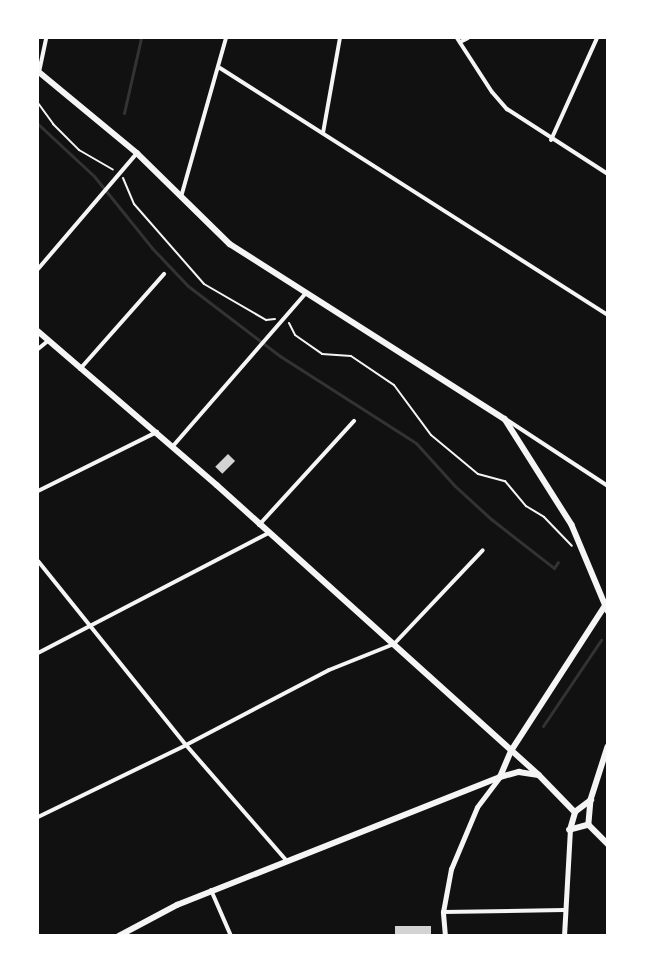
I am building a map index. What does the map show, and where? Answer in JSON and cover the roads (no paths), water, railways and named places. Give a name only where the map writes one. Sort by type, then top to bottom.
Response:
[{"type":"main road","points":[[38,71],[137,153],[230,244],[505,418],[572,525],[607,602],[608,611]]},
{"type":"main road","points":[[38,331],[173,446],[538,775],[575,812]]},
{"type":"main road","points":[[500,777],[511,751],[607,602]]},
{"type":"main road","points":[[608,747],[590,800],[589,825],[608,844]]},
{"type":"main road","points":[[120,936],[212,890],[500,777],[519,772],[538,775]]},
{"type":"main road","points":[[570,830],[575,812],[590,800]]},
{"type":"main road","points":[[570,830],[589,825]]},
{"type":"street","points":[[38,71],[46,38]]},
{"type":"street","points":[[181,197],[220,68],[226,38]]},
{"type":"street","points":[[323,133],[340,38]]},
{"type":"street","points":[[457,38],[492,92],[507,109],[551,140],[608,174]]},
{"type":"street","points":[[460,42],[468,38]]},
{"type":"street","points":[[551,140],[597,38]]},
{"type":"street","points":[[220,68],[608,315]]},
{"type":"street","points":[[38,269],[137,153]]},
{"type":"street","points":[[80,368],[164,274]]},
{"type":"street","points":[[173,446],[286,318],[306,292]]},
{"type":"street","points":[[38,349],[48,341]]},
{"type":"street","points":[[505,418],[608,486]]},
{"type":"street","points":[[259,525],[354,421]]},
{"type":"street","points":[[38,491],[157,432]]},
{"type":"street","points":[[38,653],[269,533]]},
{"type":"street","points":[[38,817],[186,745],[329,670],[394,644],[483,550]]},
{"type":"street","points":[[38,561],[186,745],[287,861]]},
{"type":"street","points":[[445,936],[443,912],[451,869],[462,838],[484,795],[500,777]]},
{"type":"street","points":[[564,936],[570,830]]},
{"type":"street","points":[[212,890],[231,936]]},
{"type":"street","points":[[443,912],[564,910]]},
{"type":"waterway","points":[[124,113],[141,38]]},
{"type":"waterway","points":[[38,124],[94,176],[152,248],[188,286],[280,356],[416,443],[455,486],[491,519],[554,568],[558,562]]},
{"type":"waterway","points":[[543,726],[601,640]]}]
